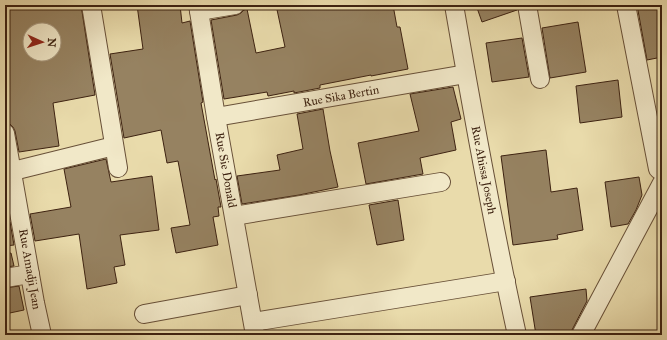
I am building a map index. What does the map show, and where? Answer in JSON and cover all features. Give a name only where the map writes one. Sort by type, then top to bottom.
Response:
[{"type":"street","points":[[91,5],[118,168]]},
{"type":"street","points":[[198,8],[235,5]]},
{"type":"street","name":"Rue Ahissa Joseph","points":[[454,5],[517,335]]},
{"type":"street","points":[[527,5],[540,79]]},
{"type":"street","points":[[580,335],[656,209],[661,175],[626,5]]},
{"type":"street","name":"Rue Sie Donald","points":[[198,8],[254,328]]},
{"type":"street","name":"Rue Sika Bertin","points":[[216,117],[466,74]]},
{"type":"street","name":"Rue Amadji Jean","points":[[5,133],[8,172],[42,335]]},
{"type":"street","points":[[8,172],[114,146]]},
{"type":"street","points":[[234,216],[441,182]]},
{"type":"street","points":[[5,278],[30,274]]},
{"type":"street","points":[[254,328],[506,281]]},
{"type":"street","points":[[144,314],[248,295]]},
{"type":"building","points":[[5,5],[81,5],[95,95],[53,103],[59,146],[19,152],[15,131],[9,123],[5,123]]},
{"type":"building","points":[[137,5],[180,5],[182,23],[190,21],[203,102],[201,103],[221,207],[218,207],[219,216],[213,217],[218,245],[176,253],[171,228],[190,225],[178,161],[167,163],[161,130],[124,138],[110,54],[143,49]]},
{"type":"building","points":[[276,5],[393,5],[397,27],[400,27],[408,69],[320,85],[320,88],[294,93],[294,91],[268,96],[267,92],[224,99],[211,20],[237,15],[247,9],[256,53],[285,47]]},
{"type":"building","points":[[476,5],[517,5],[517,10],[482,22]]},
{"type":"building","points":[[637,5],[662,5],[662,57],[647,60]]},
{"type":"building","points":[[578,22],[586,72],[550,78],[542,28]]},
{"type":"building","points":[[522,38],[529,77],[492,82],[486,43]]},
{"type":"building","points":[[618,80],[622,117],[580,123],[576,86]]},
{"type":"building","points":[[453,87],[461,119],[451,122],[456,150],[420,158],[423,174],[366,184],[358,143],[419,131],[410,94]]},
{"type":"building","points":[[323,109],[338,187],[242,204],[237,176],[280,170],[277,155],[303,149],[297,114]]},
{"type":"building","points":[[546,150],[551,192],[577,188],[583,230],[557,235],[558,239],[513,245],[501,156]]},
{"type":"building","points":[[106,159],[111,182],[152,176],[159,230],[120,235],[125,265],[114,267],[117,283],[87,289],[79,234],[35,241],[30,214],[71,207],[64,169]]},
{"type":"building","points":[[639,177],[642,195],[636,210],[628,224],[611,227],[605,182]]},
{"type":"building","points":[[398,200],[404,240],[377,245],[369,205]]},
{"type":"building","points":[[10,222],[14,245],[5,246],[5,223]]},
{"type":"building","points":[[11,253],[14,266],[5,267],[5,254]]},
{"type":"building","points":[[19,286],[24,310],[5,314],[5,288]]},
{"type":"building","points":[[586,289],[587,301],[571,334],[536,335],[530,297]]}]
